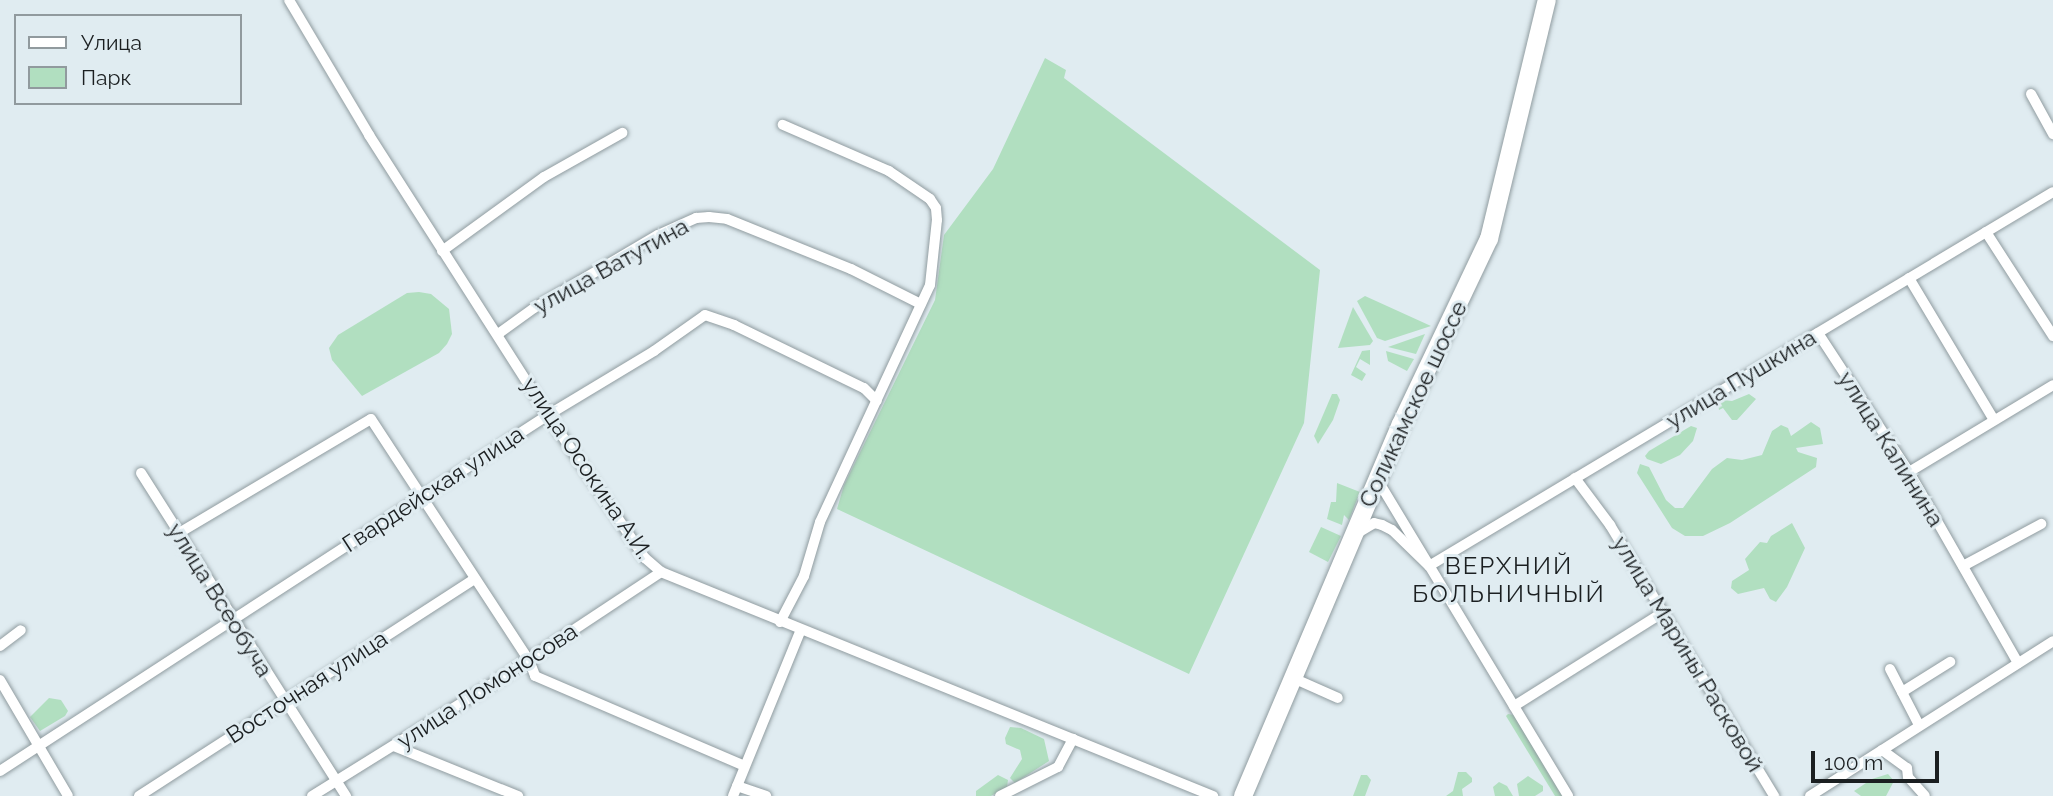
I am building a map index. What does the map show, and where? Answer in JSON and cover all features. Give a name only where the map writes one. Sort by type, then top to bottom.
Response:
[{"type":"highway","name":"Соликамское шоссе","points":[[1243,796],[1377,479],[1489,239],[1547,0]]},
{"type":"street","name":"улица Осокина А.И.","points":[[289,0],[442,251],[548,415],[645,558],[661,572],[1213,796]]},
{"type":"street","points":[[2031,94],[2053,134]]},
{"type":"street","points":[[780,622],[804,576],[820,522],[921,304],[934,267],[933,244],[937,220],[936,208],[930,199],[889,171],[783,125]]},
{"type":"street","points":[[442,251],[544,177],[622,133]]},
{"type":"street","name":"улица Пушкина","points":[[1429,566],[2053,192]]},
{"type":"street","name":"улица Ватутина","points":[[498,334],[534,308],[658,235],[709,216],[727,219],[851,268],[921,304]]},
{"type":"street","points":[[1986,232],[2053,336]]},
{"type":"street","points":[[1909,278],[1994,420]]},
{"type":"street","name":"Гвардейская улица","points":[[0,771],[36,745],[548,415],[654,351],[705,315],[744,330],[864,388],[877,401]]},
{"type":"street","name":"улица Калинина","points":[[1818,333],[1909,472],[2018,663]]},
{"type":"street","points":[[1909,472],[2053,385]]},
{"type":"street","points":[[179,533],[371,419],[528,660],[531,671],[543,682],[743,765]]},
{"type":"street","name":"улица Всеобуча","points":[[141,473],[346,796]]},
{"type":"street","name":"улица Марины Расковой","points":[[1575,478],[1610,526],[1774,796]]},
{"type":"street","points":[[1377,479],[1568,796]]},
{"type":"street","points":[[1351,539],[1364,527],[1374,523],[1382,525],[1392,530],[1429,566]]},
{"type":"street","points":[[1963,566],[2041,524]]},
{"type":"street","name":"улица Ломоносова","points":[[312,796],[528,660],[661,572]]},
{"type":"street","name":"Восточная улица","points":[[139,796],[475,579]]},
{"type":"street","points":[[1514,706],[1662,613]]},
{"type":"street","points":[[766,796],[735,791],[743,765],[801,629]]},
{"type":"street","points":[[0,646],[21,630]]},
{"type":"street","points":[[1810,796],[2053,641]]},
{"type":"street","points":[[1902,692],[1950,662]]},
{"type":"street","points":[[1890,669],[1919,725]]},
{"type":"street","points":[[1293,678],[1338,698]]},
{"type":"street","points":[[0,680],[32,730],[36,745],[68,796]]},
{"type":"street","points":[[1000,796],[1058,767],[1073,739]]},
{"type":"street","points":[[394,746],[517,796]]},
{"type":"street","points":[[1882,750],[1907,768],[1908,777],[1924,796]]},
{"type":"green space","points":[[1045,58],[1066,70],[1064,78],[1320,270],[1304,423],[1189,674],[837,509],[844,485],[935,300],[944,235],[993,169]]},
{"type":"green space","points":[[407,293],[431,294],[449,309],[452,334],[447,344],[439,353],[362,396],[332,360],[329,348],[338,335]]},
{"type":"green space","points":[[1365,296],[1431,326],[1385,341],[1377,338],[1357,301]]},
{"type":"green space","points":[[1353,307],[1373,341],[1370,345],[1338,348]]},
{"type":"green space","points":[[1425,334],[1416,354],[1388,347]]},
{"type":"green space","points":[[1370,350],[1370,365],[1360,359],[1356,367],[1366,374],[1362,381],[1351,375],[1362,351]]},
{"type":"green space","points":[[1386,351],[1414,359],[1407,371],[1388,361]]},
{"type":"green space","points":[[1332,394],[1337,394],[1340,400],[1333,420],[1318,444],[1314,436]]},
{"type":"green space","points":[[1749,394],[1756,399],[1737,420],[1732,420],[1723,408],[1719,410],[1718,405],[1722,400],[1732,401]]},
{"type":"green space","points":[[1811,422],[1820,428],[1823,444],[1796,448],[1798,452],[1817,458],[1816,467],[1730,523],[1703,536],[1685,536],[1672,528],[1637,473],[1640,464],[1649,467],[1666,500],[1675,508],[1683,508],[1712,469],[1727,458],[1742,460],[1762,455],[1772,431],[1781,425],[1788,428],[1791,436]]},
{"type":"green space","points":[[1691,426],[1697,428],[1693,441],[1680,455],[1661,464],[1647,459],[1645,456],[1649,451]]},
{"type":"green space","points":[[1337,483],[1360,492],[1349,520],[1344,515],[1342,525],[1327,519],[1331,502],[1336,502]]},
{"type":"green space","points":[[1792,523],[1805,548],[1787,587],[1776,602],[1770,599],[1764,588],[1738,594],[1731,588],[1732,581],[1749,570],[1745,559],[1760,542],[1767,543],[1771,536]]},
{"type":"green space","points":[[1321,527],[1341,536],[1328,562],[1309,552]]},
{"type":"green space","points":[[49,698],[61,700],[68,711],[65,716],[40,731],[30,717]]},
{"type":"green space","points":[[1514,715],[1562,796],[1555,796],[1506,716]]},
{"type":"green space","points":[[1010,727],[1021,728],[1044,739],[1049,761],[1015,783],[1010,778],[1022,759],[1020,750],[1006,744],[1005,738]]},
{"type":"green space","points":[[1458,772],[1466,772],[1472,778],[1472,782],[1462,789],[1463,796],[1446,796],[1453,791]]},
{"type":"green space","points":[[1888,774],[1894,781],[1886,796],[1861,796],[1854,791],[1872,779]]},
{"type":"green space","points":[[998,775],[1008,780],[1007,787],[991,796],[976,796],[976,791]]},
{"type":"green space","points":[[1361,775],[1367,775],[1371,780],[1365,796],[1353,796]]},
{"type":"green space","points":[[1528,776],[1543,786],[1543,791],[1535,796],[1519,796],[1517,784]]},
{"type":"green space","points":[[1499,782],[1507,786],[1513,796],[1495,796],[1493,787]]},
{"type":"district","name":"ВЕРХНИЙ БОЛЬНИЧНЫЙ","points":[[1509,580]]}]
